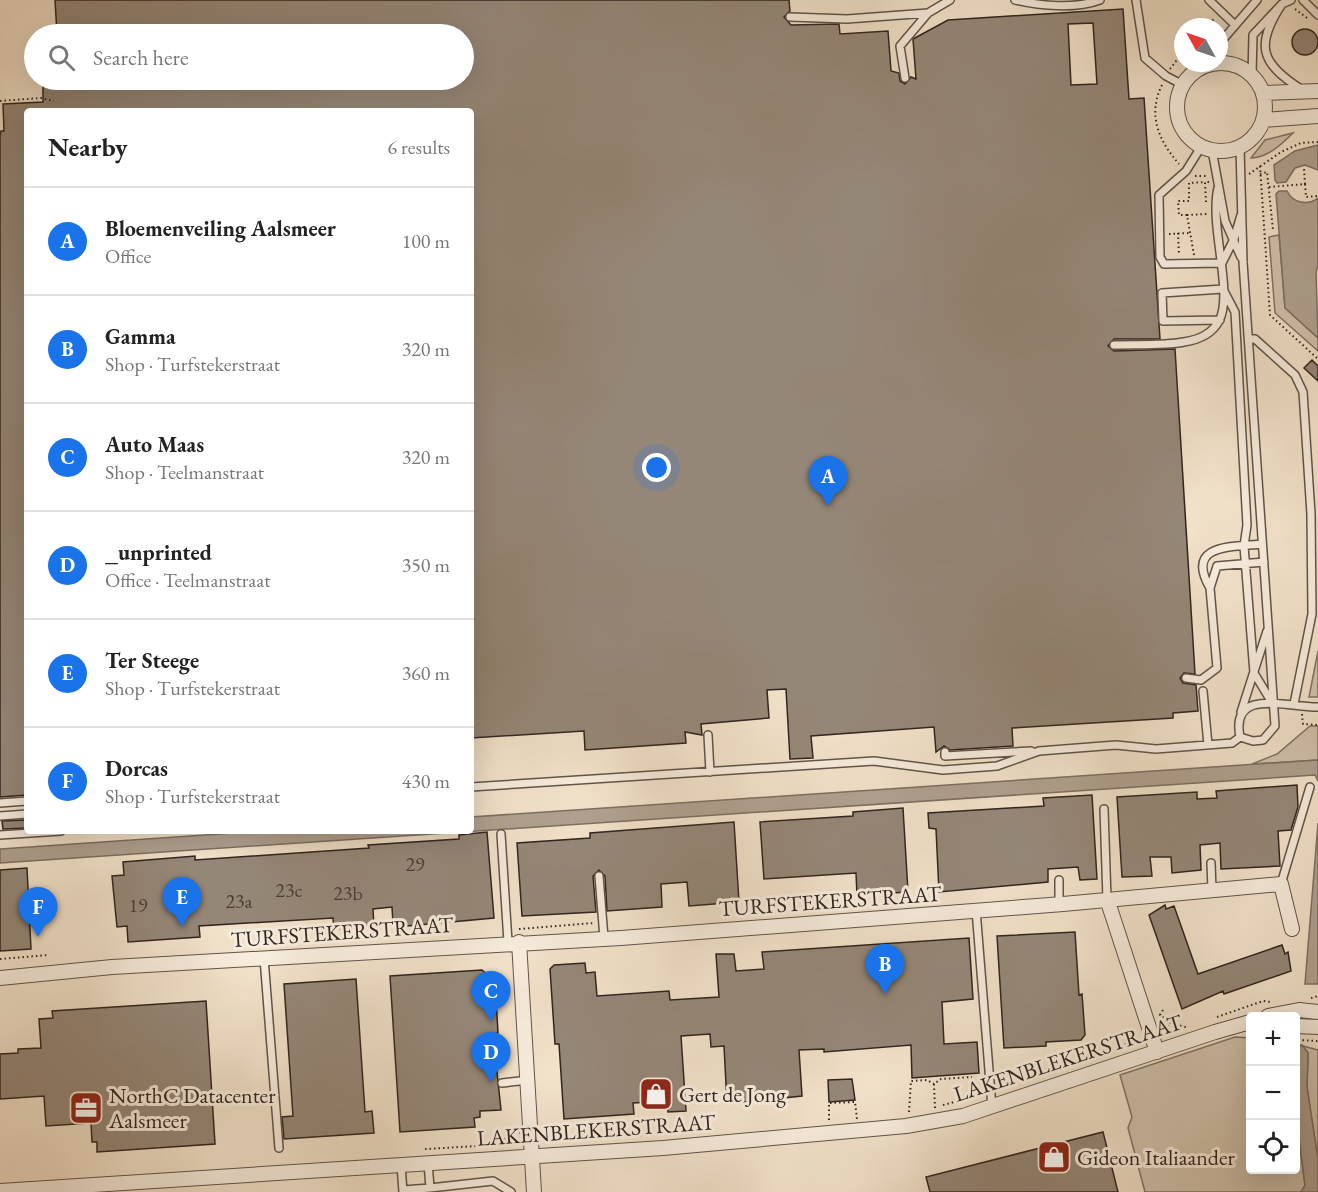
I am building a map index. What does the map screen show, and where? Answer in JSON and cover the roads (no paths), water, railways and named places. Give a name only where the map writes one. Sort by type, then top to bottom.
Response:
[{"type":"street","points":[[1195,72],[1183,85],[1178,96],[1179,120],[1187,135],[1206,149],[1226,151],[1240,147],[1255,136],[1263,120],[1263,93],[1252,75],[1238,66],[1228,64]]},
{"type":"street","points":[[1263,93],[1313,92]]},
{"type":"street","points":[[1263,120],[1318,116]]},
{"type":"street","points":[[1281,884],[1292,929]]},
{"type":"street","name":"TURFSTEKERSTRAAT","points":[[0,978],[112,967],[264,958],[511,938],[602,938],[1059,905],[1281,884]]},
{"type":"street","points":[[1107,899],[1157,1052]]},
{"type":"street","points":[[511,938],[529,1080],[534,1192]]},
{"type":"street","points":[[1290,1012],[1299,1010],[1318,1012]]},
{"type":"street","name":"LAKENBLEKERSTRAAT","points":[[0,1191],[719,1144],[906,1126],[963,1116],[1246,1024]]},
{"type":"street","points":[[1300,1026],[1318,1027]]},
{"type":"lane","points":[[905,78],[900,46],[928,13],[950,0]]},
{"type":"lane","points":[[1015,0],[1031,4],[1088,4],[1100,0]]},
{"type":"lane","points":[[1136,0],[1145,58],[1166,76],[1183,85]]},
{"type":"lane","points":[[1209,0],[1235,26]]},
{"type":"lane","points":[[1228,34],[1257,0]]},
{"type":"lane","points":[[1252,75],[1253,35],[1282,4],[1291,0]]},
{"type":"lane","points":[[1303,0],[1318,15]]},
{"type":"lane","points":[[1282,4],[1264,35],[1267,58],[1274,69],[1313,92]]},
{"type":"lane","points":[[790,17],[847,19],[928,13]]},
{"type":"lane","points":[[1240,147],[1243,262],[1275,726],[1263,740],[1253,741],[1240,737]]},
{"type":"lane","points":[[1222,263],[1164,264],[1161,262],[1159,195],[1206,149],[1216,176],[1225,221],[1243,262]]},
{"type":"lane","points":[[1114,345],[1184,342],[1205,336],[1220,320],[1223,290],[1222,263],[1216,232],[1215,201],[1218,188]]},
{"type":"lane","points":[[1222,263],[1234,239],[1243,209]]},
{"type":"lane","points":[[1220,320],[1163,321],[1162,293],[1223,290]]},
{"type":"lane","points":[[1223,290],[1235,312],[1247,525],[1244,546],[1254,673],[1272,703]]},
{"type":"lane","points":[[1250,339],[1255,339],[1295,375],[1302,392],[1311,514],[1312,614],[1294,704]]},
{"type":"lane","points":[[1210,588],[1203,578],[1204,558],[1208,552],[1217,548],[1262,544]]},
{"type":"lane","points":[[1186,678],[1201,680],[1216,668],[1210,588],[1217,566],[1264,562]]},
{"type":"lane","points":[[1240,737],[1238,725],[1241,712],[1269,626]]},
{"type":"lane","points":[[1203,690],[1208,745]]},
{"type":"lane","points":[[1241,712],[1251,706],[1272,703],[1318,707]]},
{"type":"lane","points":[[708,735],[710,772]]},
{"type":"lane","points":[[945,752],[945,756],[1116,745],[1156,749],[1232,743],[1240,737]]},
{"type":"lane","points":[[474,787],[874,762],[943,770],[997,766],[1040,750]]},
{"type":"lane","points":[[1281,884],[1310,787]]},
{"type":"lane","points":[[0,803],[24,801]]},
{"type":"lane","points":[[1104,809],[1107,899]]},
{"type":"lane","points":[[0,816],[24,814]]},
{"type":"lane","points":[[0,835],[24,833]]},
{"type":"lane","points":[[501,834],[511,938]]},
{"type":"lane","points":[[1211,863],[1212,890]]},
{"type":"lane","points":[[599,876],[602,938]]},
{"type":"lane","points":[[1059,880],[1059,905]]},
{"type":"lane","name":"TURFSTEKERSTRAAT","points":[[975,910],[992,1107]]},
{"type":"lane","points":[[264,958],[279,1148]]},
{"type":"lane","points":[[502,1083],[529,1080]]},
{"type":"lane","points":[[428,1162],[430,1188]]},
{"type":"lane","points":[[401,1165],[403,1191],[492,1181],[511,1192]]},
{"type":"place","name":"Bloemenveiling Aalsmeer","points":[[828,506]]},
{"type":"place","name":"Ter Steege","points":[[182,927]]},
{"type":"place","name":"Dorcas","points":[[38,937]]},
{"type":"place","name":"Gamma","points":[[885,994]]},
{"type":"place","name":"Auto Maas","points":[[491,1021]]},
{"type":"place","name":"_unprinted","points":[[491,1082]]},
{"type":"place","name":"Gert de Jong","points":[[656,1094]]},
{"type":"place","name":"NorthC Datacenter Aalsmeer","points":[[86,1108]]},
{"type":"place","name":"Gideon Italiaander","points":[[1054,1157]]}]
